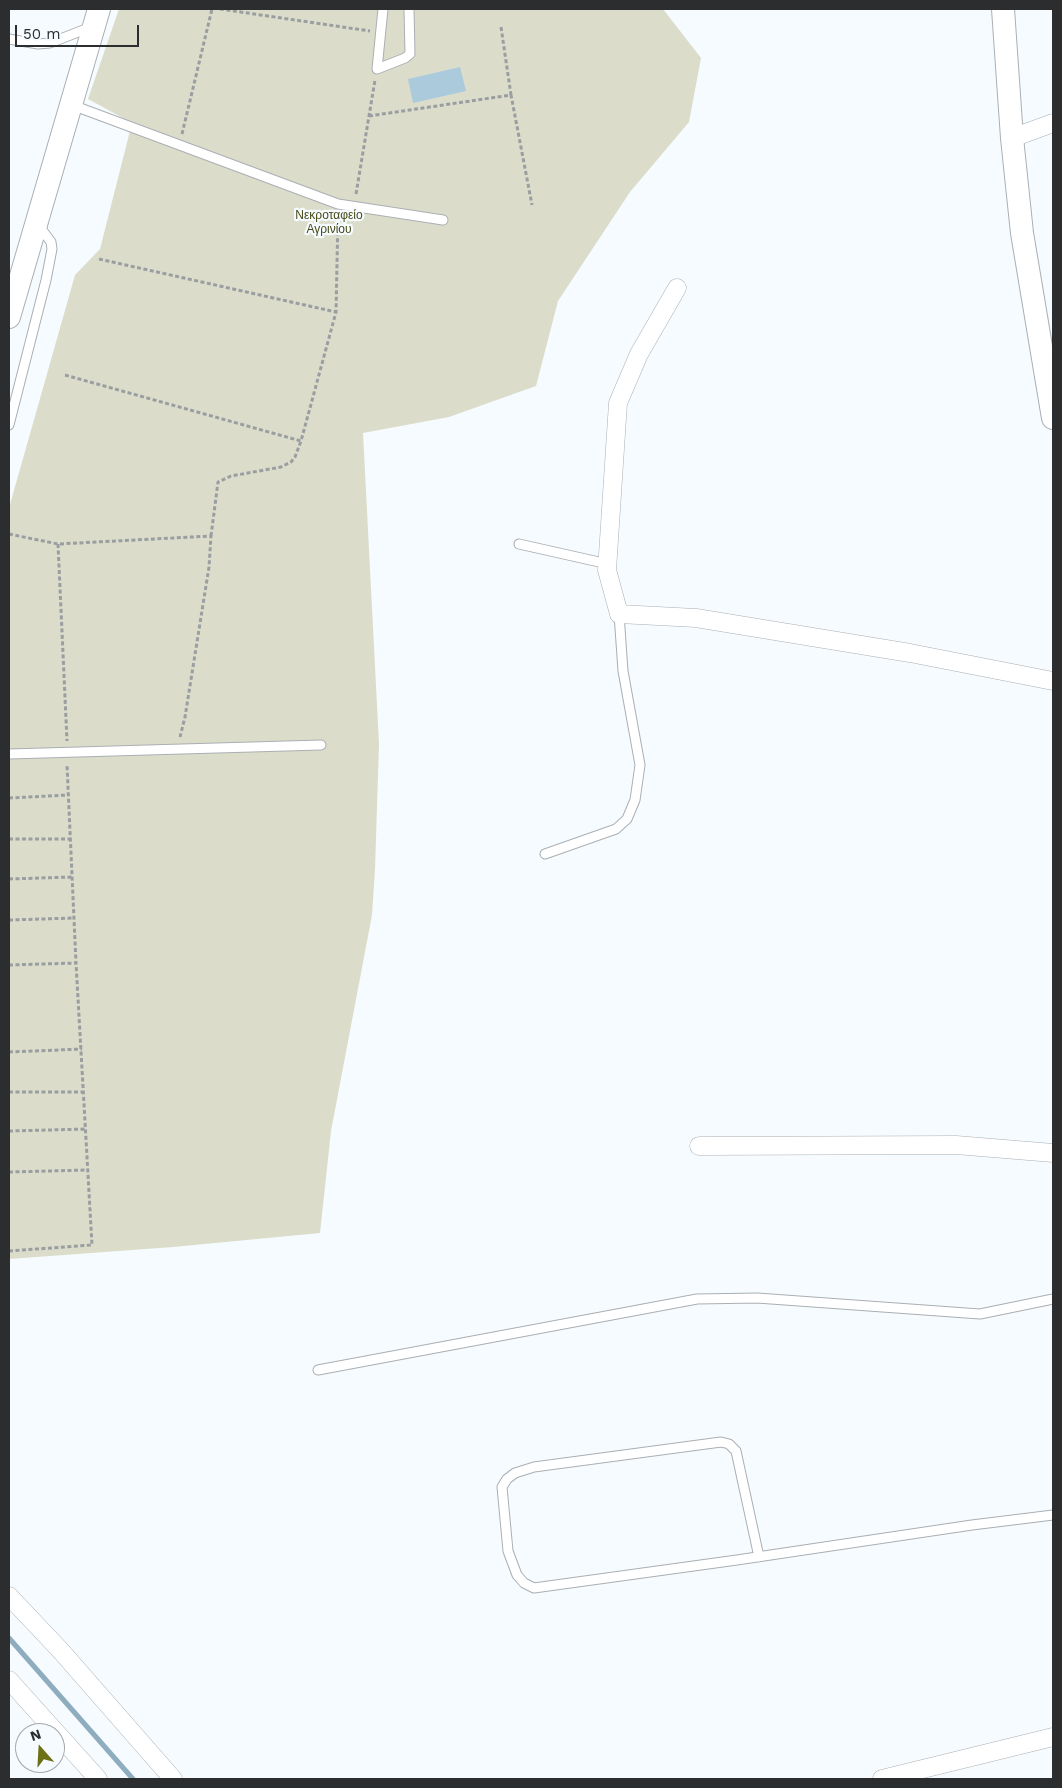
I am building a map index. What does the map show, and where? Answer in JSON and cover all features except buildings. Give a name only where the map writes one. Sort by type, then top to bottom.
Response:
[{"type":"street","points":[[1003,9],[1012,138],[1024,242],[1053,418]]},
{"type":"street","points":[[9,317],[96,17]]},
{"type":"street","points":[[1012,138],[1053,123]]},
{"type":"street","points":[[677,288],[639,354],[618,404],[608,564],[609,578],[619,614],[696,618],[910,653],[1053,682]]},
{"type":"street","points":[[699,1146],[962,1145],[1053,1153]]},
{"type":"street","points":[[9,1596],[61,1651],[173,1779]]},
{"type":"street","points":[[9,1680],[98,1779]]},
{"type":"street","points":[[882,1779],[1053,1737]]},
{"type":"lane","points":[[383,9],[379,32],[377,69],[405,58],[410,54],[409,9]]},
{"type":"lane","points":[[9,39],[38,44],[50,43],[96,17]]},
{"type":"lane","points":[[70,105],[338,204],[443,220]]},
{"type":"lane","points":[[9,425],[46,280],[52,249],[51,242],[35,222]]},
{"type":"lane","points":[[519,544],[608,564]]},
{"type":"lane","points":[[545,854],[616,828],[627,819],[635,800],[640,765],[626,687],[619,614]]},
{"type":"lane","points":[[9,754],[321,745]]},
{"type":"lane","points":[[318,1370],[697,1299],[757,1298],[980,1314],[1053,1299]]},
{"type":"lane","points":[[759,1556],[736,1451],[729,1444],[721,1442],[534,1467],[515,1473],[507,1479],[502,1487],[508,1551],[516,1575],[524,1584],[534,1588],[1053,1515]]},
{"type":"path","points":[[179,145],[212,9]]},
{"type":"path","points":[[220,9],[379,32]]},
{"type":"path","points":[[502,27],[511,95],[532,205]]},
{"type":"path","points":[[354,206],[377,69]]},
{"type":"path","points":[[369,116],[511,95]]},
{"type":"path","points":[[176,749],[185,717],[206,586],[218,482],[231,476],[280,467],[291,462],[295,456],[301,441],[336,312],[338,204]]},
{"type":"path","points":[[99,259],[336,312]]},
{"type":"path","points":[[65,375],[301,441]]},
{"type":"path","points":[[9,534],[58,544],[211,536]]},
{"type":"path","points":[[9,1251],[92,1245],[85,1092],[76,963],[58,544]]},
{"type":"path","points":[[9,798],[68,795]]},
{"type":"path","points":[[9,839],[71,838]]},
{"type":"path","points":[[9,879],[72,877]]},
{"type":"path","points":[[9,920],[75,918]]},
{"type":"path","points":[[9,964],[76,963]]},
{"type":"path","points":[[9,1052],[82,1049]]},
{"type":"path","points":[[9,1092],[85,1092]]},
{"type":"path","points":[[9,1131],[86,1129]]},
{"type":"path","points":[[9,1172],[88,1170]]},
{"type":"green space","name":"Νεκροταφείο Αγρινίου","points":[[119,9],[663,9],[701,58],[689,122],[630,192],[558,301],[536,386],[449,417],[363,433],[379,744],[375,869],[372,915],[331,1131],[320,1233],[173,1247],[9,1259],[9,508],[75,275],[100,249],[132,123],[88,99]]},
{"type":"waterway","points":[[9,1638],[133,1779]]}]
